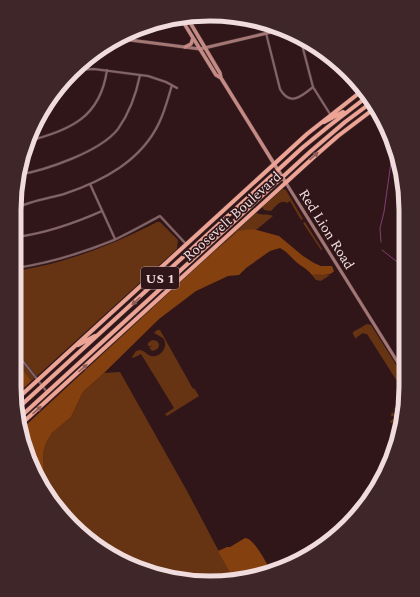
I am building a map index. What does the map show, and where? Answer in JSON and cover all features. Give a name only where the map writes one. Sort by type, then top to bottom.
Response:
[{"type":"highway","name":"Roosevelt Boulevard","points":[[21,395],[274,164],[330,114],[359,93]]},
{"type":"highway","name":"Roosevelt Boulevard","points":[[22,405],[278,170],[324,129],[363,99]]},
{"type":"highway","name":"Roosevelt Boulevard","points":[[23,414],[322,141],[367,106]]},
{"type":"highway","points":[[317,126],[352,107]]},
{"type":"highway","name":"Roosevelt Boulevard","points":[[24,421],[338,136],[371,111]]},
{"type":"highway","points":[[338,136],[357,114]]},
{"type":"highway","points":[[206,247],[231,232]]},
{"type":"highway","points":[[131,324],[146,302]]},
{"type":"highway","points":[[71,349],[102,331]]},
{"type":"main road","name":"Red Lion Road","points":[[191,22],[220,73],[221,78],[286,183]]},
{"type":"main road","name":"Red Lion Road","points":[[184,23],[216,75],[221,78]]},
{"type":"main road","points":[[185,47],[192,42],[193,37]]},
{"type":"street","points":[[127,40],[185,47],[206,48],[273,32]]},
{"type":"street","points":[[266,33],[282,93],[289,98],[298,98],[313,86]]},
{"type":"street","points":[[302,45],[313,86],[330,114]]},
{"type":"street","points":[[85,68],[107,70],[155,78],[177,88]]},
{"type":"street","points":[[35,139],[65,129],[88,114],[102,93],[107,70]]},
{"type":"street","points":[[25,173],[56,164],[90,150],[117,130],[128,112],[136,92],[140,75]]},
{"type":"street","points":[[21,207],[90,184],[118,169],[130,160],[146,144],[159,122],[172,85]]},
{"type":"street","name":"Red Lion Road","points":[[286,183],[399,362]]},
{"type":"street","points":[[90,184],[115,239]]},
{"type":"street","points":[[21,235],[60,226],[102,211]]},
{"type":"street","points":[[21,267],[59,259],[86,251],[115,239],[160,216],[186,244]]},
{"type":"street","points":[[21,359],[47,392]]},
{"type":"shaded area","points":[[283,189],[286,190],[303,219],[301,220],[290,201],[287,203],[281,202],[271,211],[264,210],[262,207]]},
{"type":"shaded area","points":[[256,213],[273,216],[256,230],[253,229],[226,241]]},
{"type":"shaded area","points":[[160,222],[178,240],[177,249],[21,391],[21,270],[71,258],[106,246]]},
{"type":"shaded area","points":[[305,222],[322,249],[321,250],[303,223]]},
{"type":"shaded area","points":[[253,229],[279,236],[314,263],[321,266],[332,266],[334,271],[327,275],[312,275],[280,248],[270,251],[246,268],[239,275],[228,276],[196,291],[159,319],[83,392],[71,417],[52,433],[46,443],[43,453],[46,482],[35,459],[27,436],[25,426],[204,260],[238,231]]},
{"type":"shaded area","points":[[312,275],[330,275],[321,281],[316,280]]},
{"type":"shaded area","points":[[367,324],[371,325],[399,369],[399,383],[367,334],[363,333],[356,339],[353,332]]},
{"type":"shaded area","points":[[157,330],[160,330],[193,389],[194,388],[199,396],[167,416],[165,414],[174,408],[141,354],[133,358],[132,357],[136,351],[140,350],[151,356],[158,355],[163,351],[165,341],[163,338],[154,333]]},
{"type":"shaded area","points":[[152,340],[157,341],[159,344],[157,349],[152,351],[149,347],[153,346],[148,346],[148,343]]},
{"type":"shaded area","points":[[21,368],[31,381],[21,390]]},
{"type":"shaded area","points":[[120,372],[187,491],[231,575],[198,576],[161,570],[126,557],[95,537],[76,521],[46,482],[43,453],[46,443],[52,433],[71,417],[83,392],[104,373]]},
{"type":"shaded area","points":[[392,412],[395,415],[397,413],[396,417],[391,423],[390,421],[395,418],[391,416]]},
{"type":"shaded area","points":[[245,538],[249,539],[253,542],[269,567],[231,575],[218,551],[230,547]]},
{"type":"waterway","points":[[381,242],[380,228],[384,212],[392,157]]},
{"type":"waterway","points":[[382,250],[399,263]]}]
